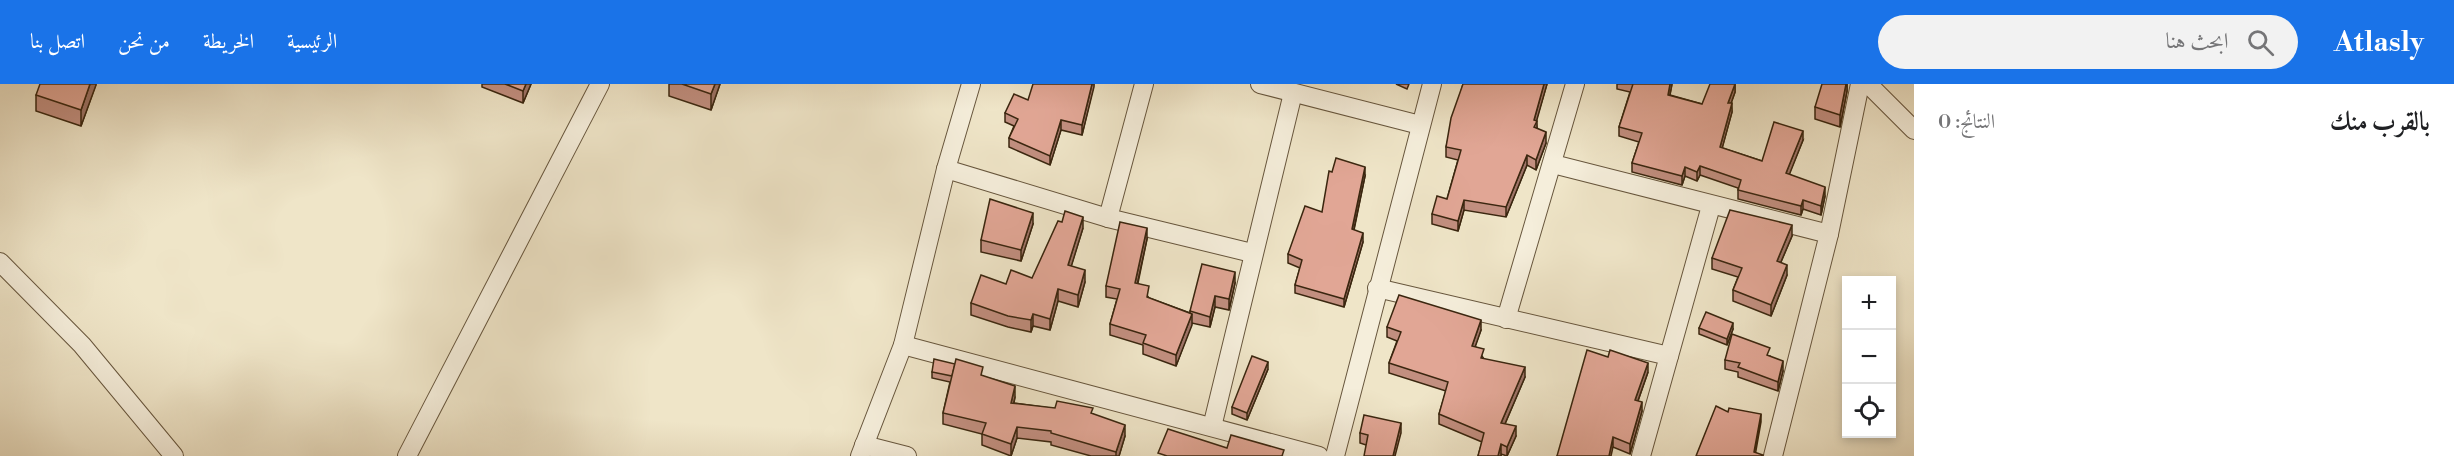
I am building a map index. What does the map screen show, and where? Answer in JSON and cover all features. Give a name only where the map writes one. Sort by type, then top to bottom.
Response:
[{"type":"street","points":[[407,456],[600,84]]},
{"type":"street","points":[[907,456],[862,450],[903,345],[946,169],[971,84]]},
{"type":"street","points":[[1108,218],[1144,84]]},
{"type":"street","points":[[1260,84],[1420,125]]},
{"type":"street","points":[[1335,456],[1432,84]]},
{"type":"street","points":[[1506,319],[1575,84]]},
{"type":"street","points":[[1773,456],[1829,234],[1861,84],[1914,130]]},
{"type":"street","points":[[1212,428],[1252,253],[1293,93]]},
{"type":"street","points":[[1553,164],[1711,206],[1829,234]]},
{"type":"street","points":[[946,169],[1108,218],[1252,253]]},
{"type":"street","points":[[1641,456],[1711,206]]},
{"type":"street","points":[[0,262],[82,345],[174,456]]},
{"type":"street","points":[[1377,288],[1669,356]]},
{"type":"street","points":[[903,345],[1319,456]]},
{"type":"building","points":[[40,84],[90,84],[81,110],[36,95]]},
{"type":"building","points":[[505,84],[526,84],[523,91]]},
{"type":"building","points":[[682,84],[715,84],[711,94]]},
{"type":"building","points":[[1033,84],[1092,84],[1082,125],[1061,120],[1050,156],[1009,138],[1018,119],[1005,113],[1014,94],[1028,100]]},
{"type":"building","points":[[1463,84],[1544,84],[1534,127],[1546,132],[1536,160],[1527,155],[1506,207],[1464,200],[1458,221],[1432,214],[1437,196],[1447,199],[1461,150],[1446,147],[1451,118]]},
{"type":"building","points":[[1633,84],[1670,84],[1668,95],[1702,104],[1710,84],[1735,84],[1728,103],[1732,103],[1720,147],[1762,161],[1774,122],[1803,131],[1786,173],[1825,187],[1821,206],[1803,200],[1801,206],[1738,190],[1741,180],[1700,166],[1697,172],[1685,167],[1682,176],[1632,163],[1642,133],[1619,127]]},
{"type":"building","points":[[1822,84],[1846,84],[1840,115],[1815,107]]},
{"type":"building","points":[[1336,158],[1365,167],[1352,229],[1363,233],[1344,299],[1295,285],[1302,260],[1288,254],[1305,206],[1322,212],[1329,171],[1332,172]]},
{"type":"building","points":[[990,199],[1033,213],[1021,250],[981,240]]},
{"type":"building","points":[[1730,210],[1792,225],[1777,261],[1787,265],[1771,305],[1733,290],[1742,268],[1712,258]]},
{"type":"building","points":[[1065,211],[1083,217],[1068,265],[1085,270],[1078,295],[1058,289],[1050,319],[1033,314],[1031,320],[1008,316],[971,303],[981,275],[1006,284],[1011,270],[1032,278],[1058,221],[1062,222]]},
{"type":"building","points":[[1120,222],[1147,228],[1135,283],[1149,286],[1147,297],[1192,314],[1176,355],[1143,343],[1146,335],[1110,324],[1120,289],[1106,286]]},
{"type":"building","points":[[1202,264],[1235,272],[1229,299],[1215,296],[1210,317],[1190,311]]},
{"type":"building","points":[[1399,295],[1481,320],[1472,346],[1484,349],[1481,358],[1525,367],[1501,423],[1516,426],[1507,447],[1501,444],[1498,456],[1478,456],[1484,433],[1439,414],[1448,382],[1389,363],[1401,332],[1387,327]]},
{"type":"building","points":[[1706,312],[1733,323],[1727,339],[1699,328]]},
{"type":"building","points":[[1732,334],[1770,348],[1767,355],[1783,361],[1778,382],[1738,367],[1740,363],[1725,360]]},
{"type":"building","points":[[1587,350],[1608,357],[1610,350],[1648,363],[1635,400],[1642,402],[1630,444],[1613,437],[1609,456],[1557,456]]},
{"type":"building","points":[[1252,356],[1268,362],[1247,413],[1232,407]]},
{"type":"building","points":[[934,359],[955,364],[952,376],[932,372]]},
{"type":"building","points":[[956,359],[983,367],[981,375],[1015,386],[1011,403],[1055,408],[1057,401],[1093,408],[1091,413],[1125,425],[1116,452],[1051,433],[1051,431],[1017,427],[1011,444],[982,434],[986,423],[943,413]]},
{"type":"building","points":[[1716,406],[1728,412],[1729,408],[1761,414],[1754,452],[1762,456],[1696,456]]},
{"type":"building","points":[[1364,415],[1401,423],[1393,456],[1364,456],[1368,435],[1360,433]]},
{"type":"building","points":[[1168,429],[1227,448],[1231,435],[1284,450],[1282,456],[1167,456],[1158,453]]}]
